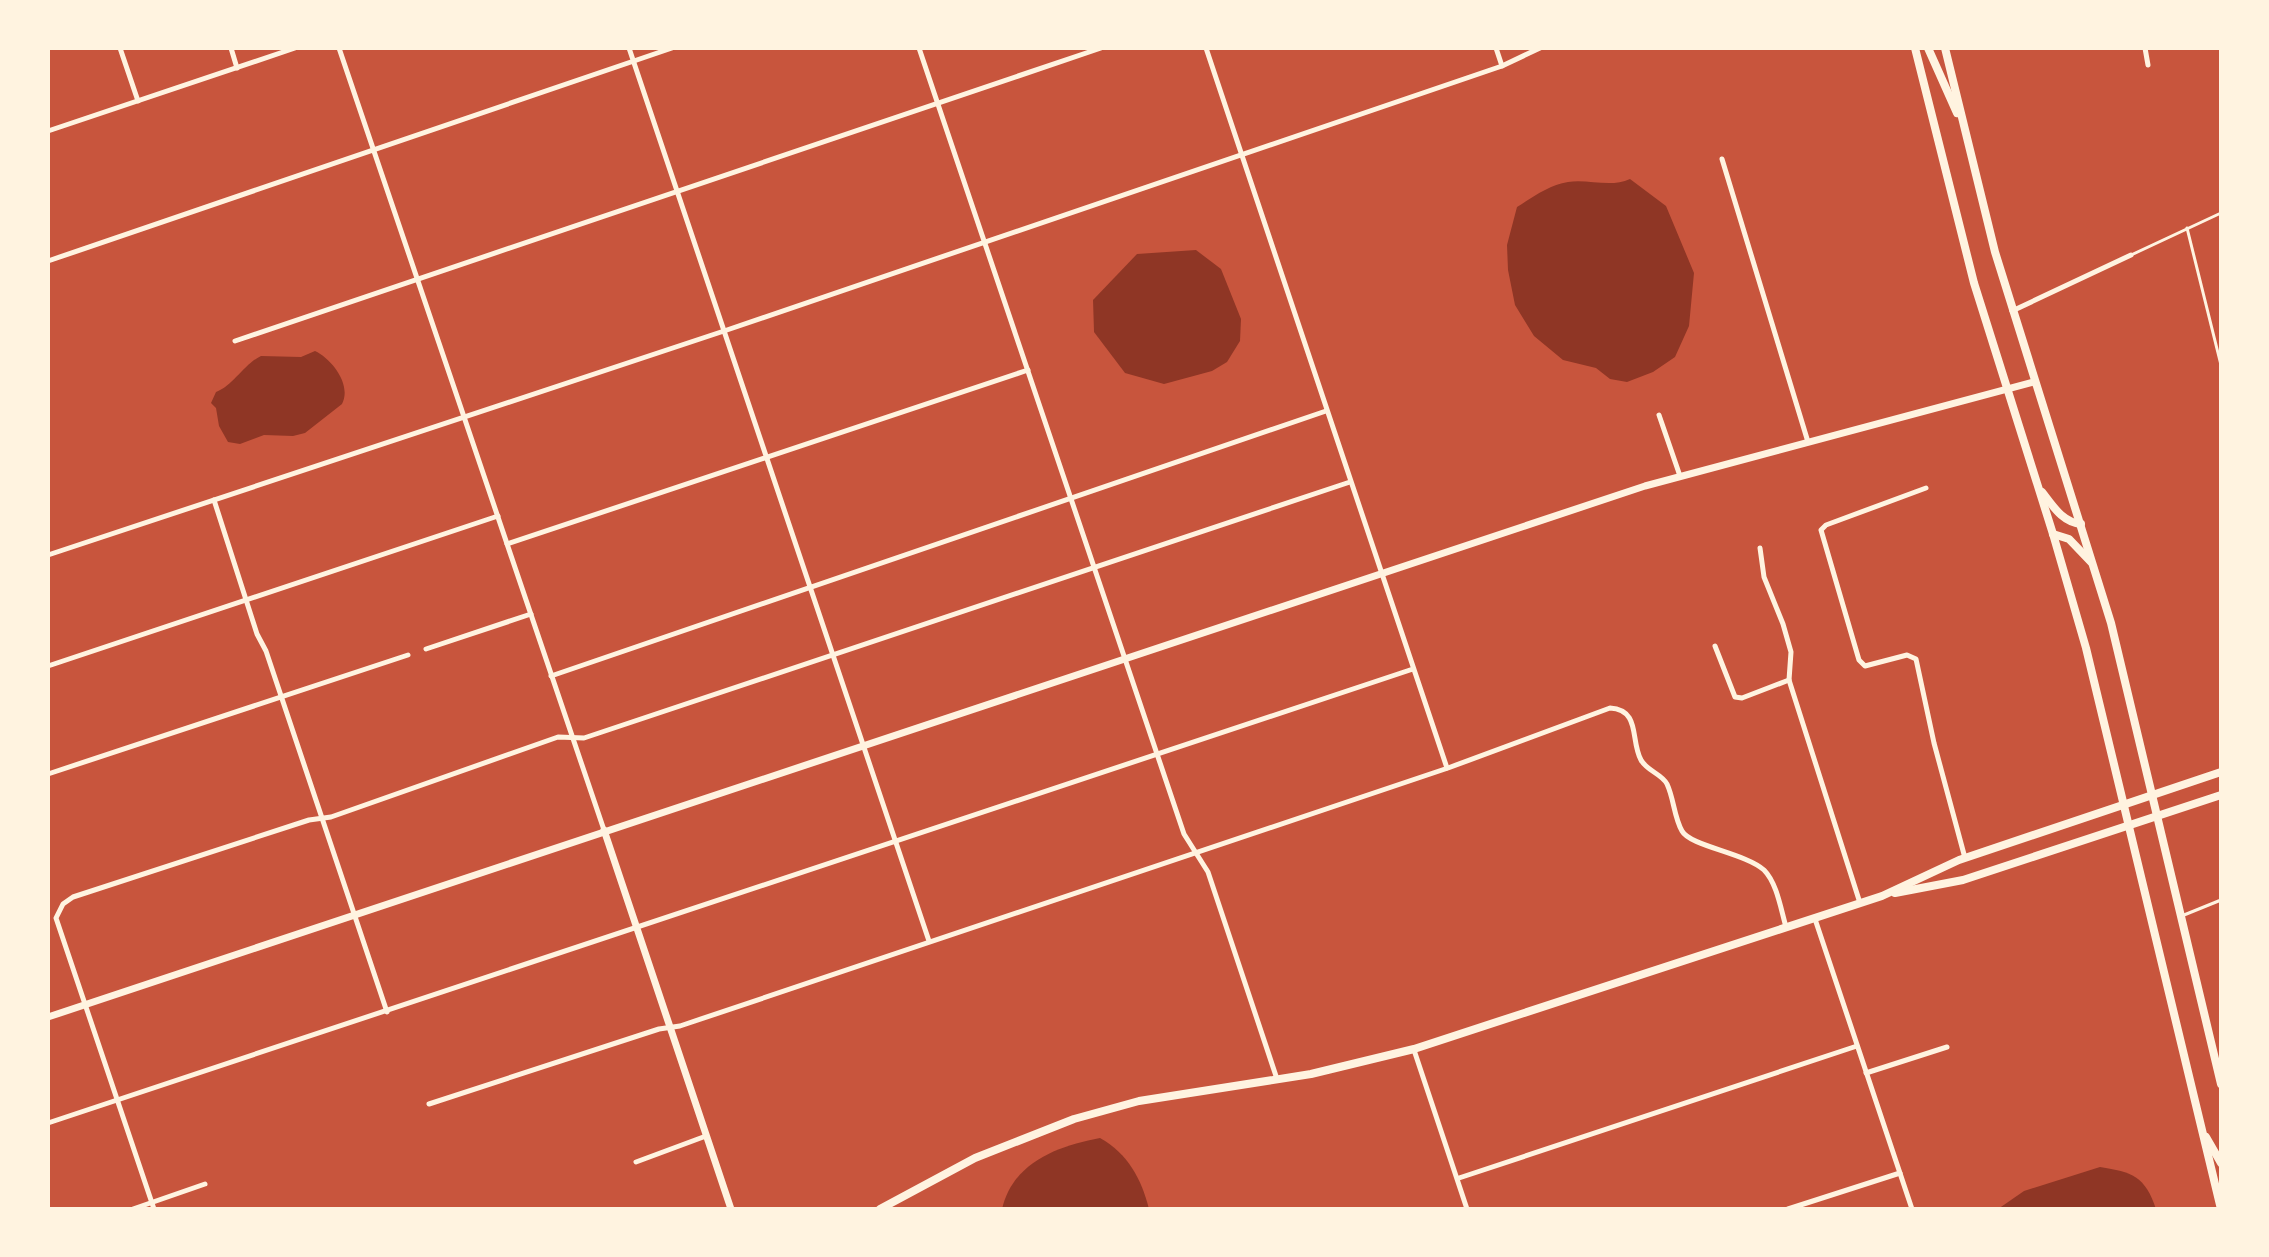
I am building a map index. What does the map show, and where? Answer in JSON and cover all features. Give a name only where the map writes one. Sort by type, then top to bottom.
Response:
[{"type":"main road","points":[[1915,48],[1974,283],[2086,648],[2221,1209]]},
{"type":"main road","points":[[1928,48],[1964,128]]},
{"type":"main road","points":[[1945,48],[2012,311],[2094,565],[2125,675],[2221,1084]]},
{"type":"main road","points":[[2037,485],[2060,514],[2072,523],[2081,524]]},
{"type":"main road","points":[[2053,534],[2069,539],[2094,565]]},
{"type":"main road","points":[[1882,896],[1965,858],[2221,772]]},
{"type":"main road","points":[[880,1209],[975,1158],[1074,1119],[1139,1101],[1345,1067],[1414,1049],[1882,896],[1963,880],[2221,795]]},
{"type":"main road","points":[[2202,1129],[2221,1163]]},
{"type":"street","points":[[120,48],[138,101]]},
{"type":"street","points":[[231,48],[237,68]]},
{"type":"street","points":[[48,131],[295,48]]},
{"type":"street","points":[[339,48],[731,1209]]},
{"type":"street","points":[[629,48],[929,941]]},
{"type":"street","points":[[48,261],[672,48]]},
{"type":"street","points":[[919,48],[1184,834],[1208,872],[1277,1079]]},
{"type":"street","points":[[235,341],[1101,48]]},
{"type":"street","points":[[1206,48],[1448,768]]},
{"type":"street","points":[[1496,48],[1502,66]]},
{"type":"street","points":[[48,555],[724,331],[1502,66],[1540,48]]},
{"type":"street","points":[[2145,48],[2148,65]]},
{"type":"street","points":[[1722,159],[1808,442]]},
{"type":"street","points":[[2012,311],[2131,255]]},
{"type":"street","points":[[507,544],[1028,370]]},
{"type":"street","points":[[48,1017],[604,830],[1680,476],[2034,382]]},
{"type":"street","points":[[551,676],[1326,411]]},
{"type":"street","points":[[1659,415],[1680,476]]},
{"type":"street","points":[[153,1206],[56,918],[63,904],[73,897],[309,820],[331,817],[558,737],[584,738],[1350,482]]},
{"type":"street","points":[[1926,488],[1826,525],[1821,530],[1859,660],[1865,666],[1907,655],[1916,659],[1934,743],[1965,858]]},
{"type":"street","points":[[214,500],[245,600],[387,1012]]},
{"type":"street","points":[[48,666],[498,516]]},
{"type":"street","points":[[1760,548],[1764,577],[1791,652],[1789,680],[1860,903]]},
{"type":"street","points":[[426,649],[531,614]]},
{"type":"street","points":[[1715,646],[1735,697],[1742,698],[1789,680]]},
{"type":"street","points":[[48,774],[408,655]]},
{"type":"street","points":[[48,1123],[1413,669]]},
{"type":"street","points":[[429,1104],[680,1026],[1448,768],[1610,708],[1620,708],[1629,715],[1640,758],[1666,781],[1682,833],[1695,842],[1749,860],[1765,871],[1786,927]]},
{"type":"street","points":[[1814,918],[1912,1209]]},
{"type":"street","points":[[1459,1178],[1857,1046]]},
{"type":"street","points":[[1866,1073],[1947,1047]]},
{"type":"street","points":[[1414,1049],[1467,1209]]},
{"type":"street","points":[[636,1162],[706,1136]]},
{"type":"street","points":[[1788,1209],[1900,1173]]},
{"type":"street","points":[[133,1209],[153,1206],[205,1184]]},
{"type":"lane","points":[[2131,255],[2221,213]]},
{"type":"lane","points":[[2187,228],[2221,365]]},
{"type":"lane","points":[[2181,916],[2221,900]]},
{"type":"shaded area","points":[[1630,179],[1666,206],[1694,273],[1689,326],[1675,357],[1653,372],[1627,382],[1610,379],[1596,368],[1563,360],[1534,336],[1515,305],[1507,245],[1517,207],[1541,192],[1568,182],[1615,183]]},
{"type":"shaded area","points":[[1196,250],[1221,269],[1241,319],[1240,341],[1227,362],[1212,371],[1164,384],[1125,373],[1094,332],[1093,300],[1137,254]]},
{"type":"shaded area","points":[[315,351],[339,373],[344,389],[342,404],[305,433],[293,436],[264,435],[240,444],[228,442],[219,426],[216,408],[211,403],[216,392],[261,356],[301,357]]},
{"type":"shaded area","points":[[1100,1138],[1126,1159],[1142,1187],[1149,1209],[1002,1209],[1016,1179],[1039,1159],[1069,1146]]},
{"type":"shaded area","points":[[2100,1167],[2136,1178],[2147,1189],[2156,1209],[1998,1209],[2024,1191]]}]
